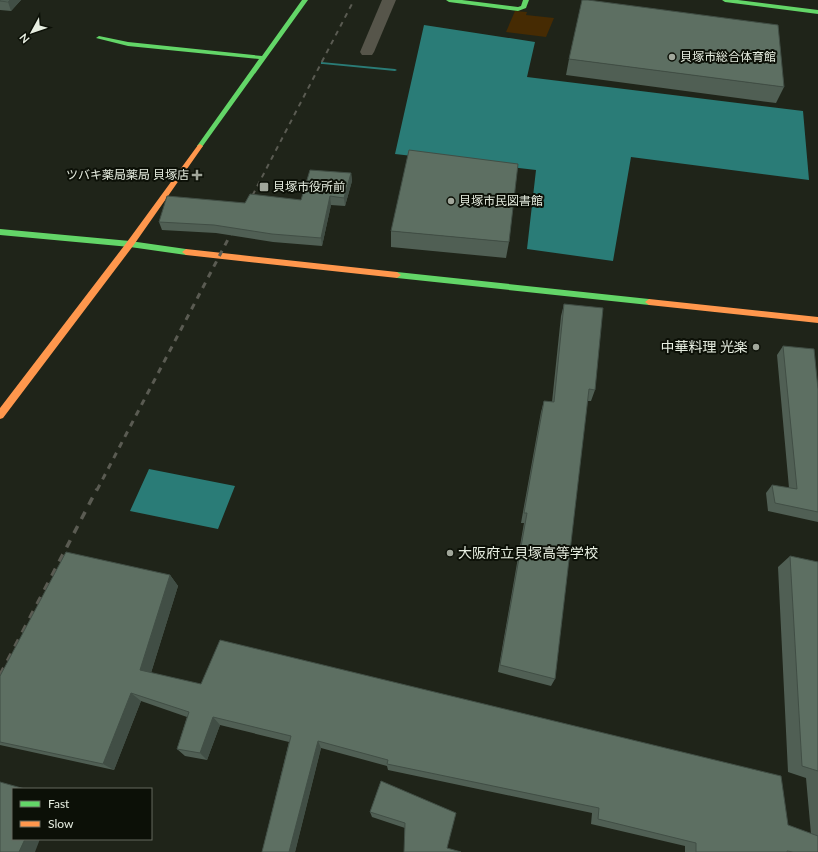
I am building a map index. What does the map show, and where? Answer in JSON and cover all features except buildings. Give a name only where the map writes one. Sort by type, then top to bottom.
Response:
[{"type":"street","points":[[0,415],[130,244],[305,0]]},
{"type":"street","points":[[367,52],[389,0]]},
{"type":"street","points":[[449,0],[518,9],[524,7],[526,0]]},
{"type":"street","points":[[725,0],[818,12]]},
{"type":"street","points":[[99,38],[128,44],[263,58]]},
{"type":"street","points":[[0,232],[130,244],[218,257],[818,320]]},
{"type":"shaded area","points":[[515,11],[527,12],[526,15],[554,18],[546,37],[506,32]]},
{"type":"water","points":[[424,25],[535,42],[527,77],[803,111],[809,180],[631,157],[613,261],[527,249],[536,170],[395,154]]},
{"type":"water","points":[[149,469],[235,486],[218,529],[130,511]]},
{"type":"waterway","points":[[323,63],[395,70]]},
{"type":"railway","points":[[248,204],[354,0]]},
{"type":"railway","points":[[97,490],[235,226]]},
{"type":"railway","points":[[0,675],[97,489]]},
{"type":"traffic: fast","points":[[200,146],[305,0]]},
{"type":"traffic: fast","points":[[449,0],[518,9],[524,7],[526,0]]},
{"type":"traffic: fast","points":[[725,0],[818,12]]},
{"type":"traffic: fast","points":[[99,38],[128,44],[263,58]]},
{"type":"traffic: fast","points":[[0,232],[130,244],[186,252]]},
{"type":"traffic: fast","points":[[397,275],[649,302]]},
{"type":"traffic: slow","points":[[0,415],[130,244],[200,146]]},
{"type":"traffic: slow","points":[[186,252],[397,275]]},
{"type":"traffic: slow","points":[[649,302],[818,320]]},
{"type":"place","name":"貝塚市総合体育館","points":[[672,57]]},
{"type":"place","name":"ツバキ薬局薬局 貝塚店","points":[[197,175]]},
{"type":"place","name":"貝塚市役所前","points":[[264,187]]},
{"type":"place","name":"貝塚市民図書館","points":[[451,201]]},
{"type":"place","name":"中華料理 光楽","points":[[756,347]]},
{"type":"place","name":"大阪府立貝塚高等学校","points":[[450,553]]}]
